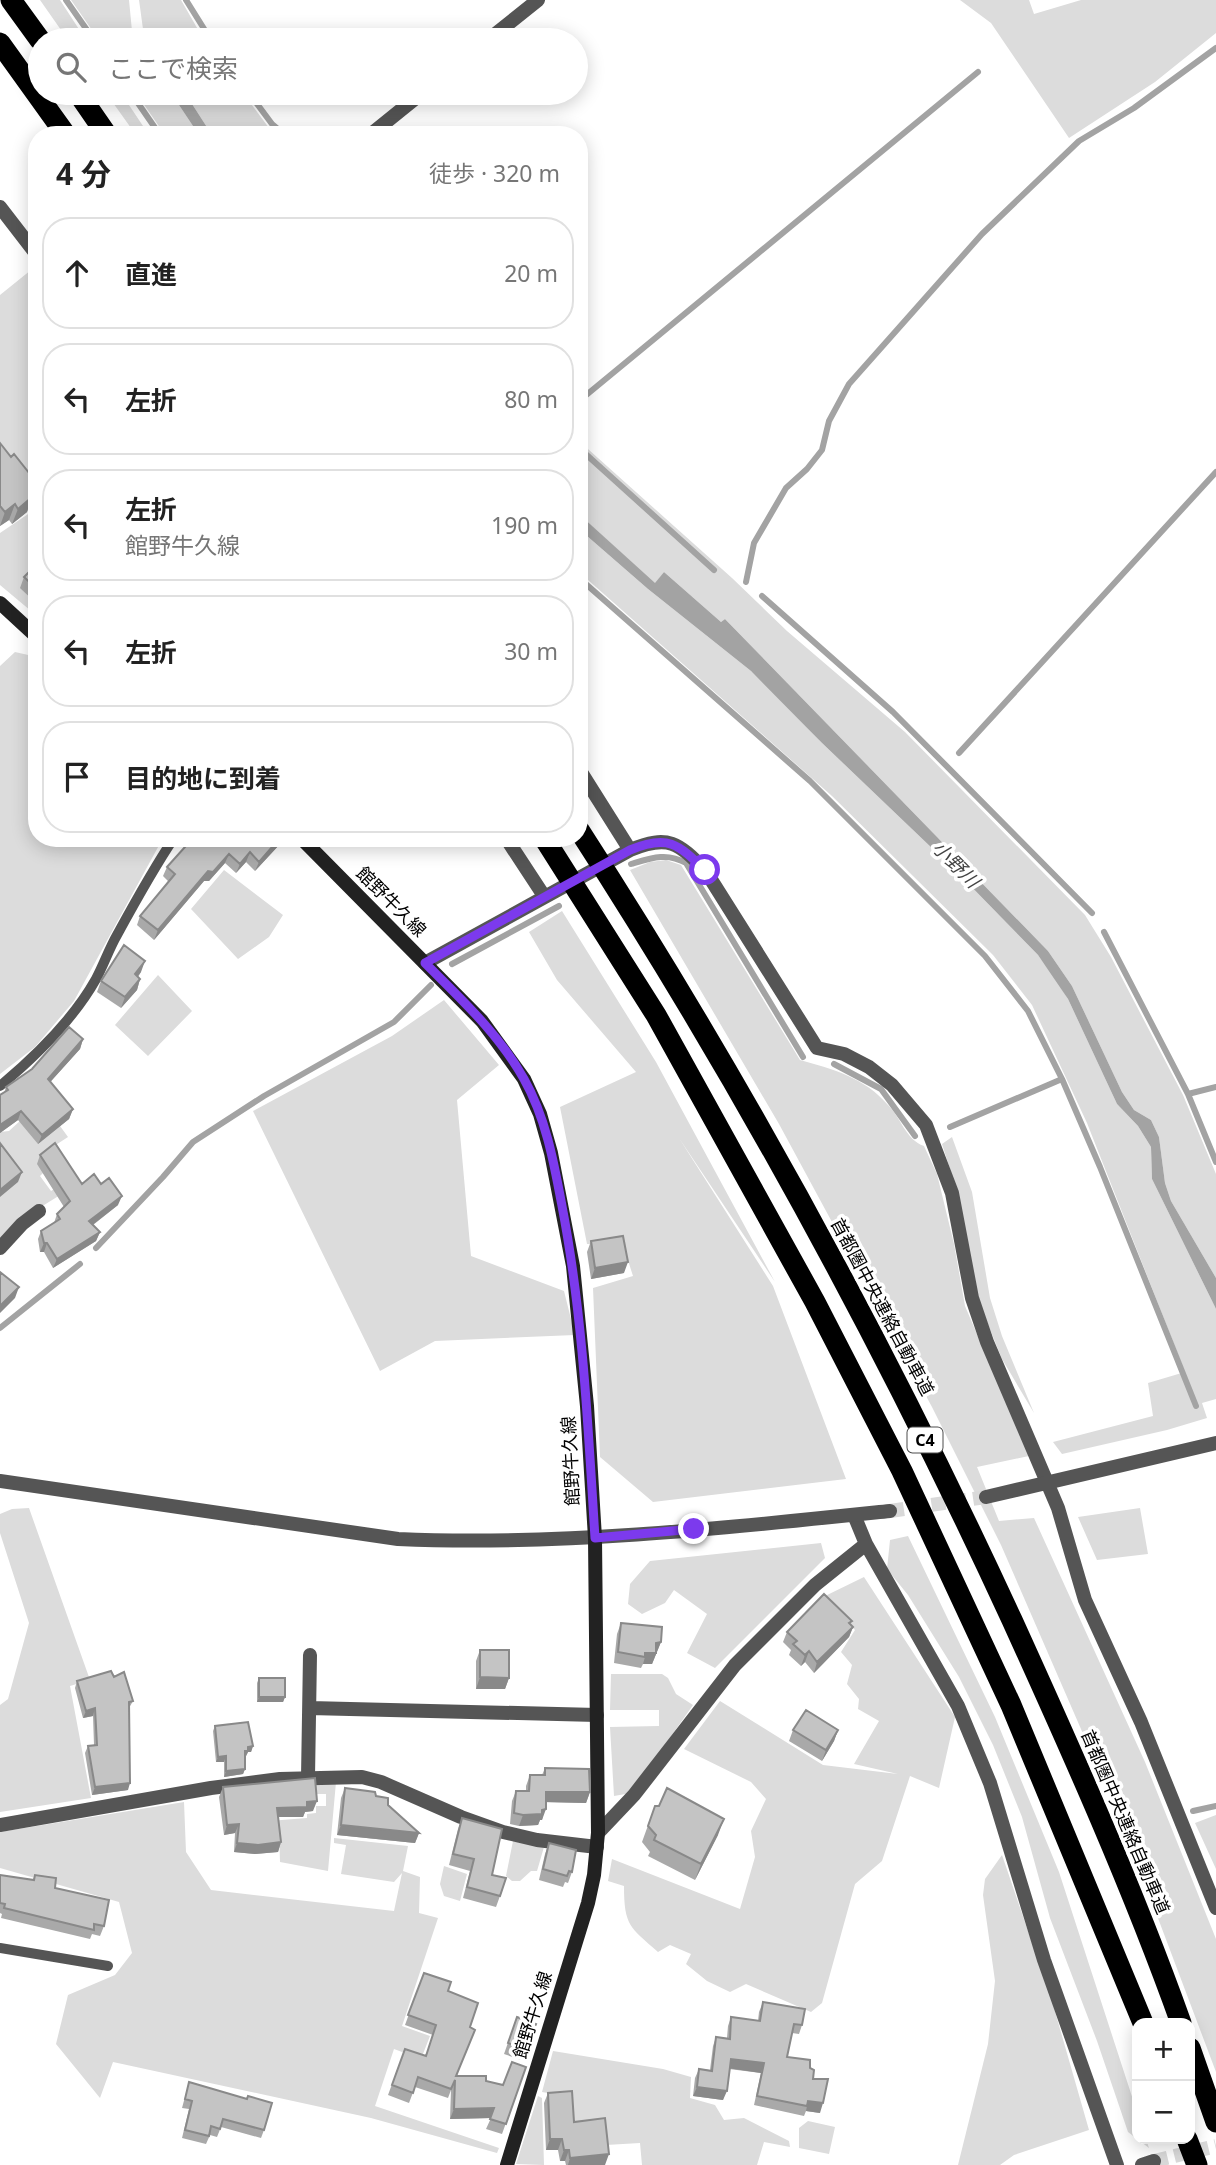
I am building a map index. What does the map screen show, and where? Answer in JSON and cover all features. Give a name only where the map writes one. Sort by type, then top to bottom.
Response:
[{"type":"highway","points":[[11,0],[31,28]]},
{"type":"highway","points":[[0,43],[28,82]]},
{"type":"highway","points":[[0,66],[28,101]]},
{"type":"highway","points":[[31,105],[48,126]]},
{"type":"highway","points":[[44,105],[60,126]]},
{"type":"highway","points":[[86,105],[101,126]]},
{"type":"highway","name":"首都圏中央連絡自動車道","points":[[588,844],[757,1122],[909,1406],[1058,1722],[1113,1850],[1179,2018]]},
{"type":"highway","name":"C4","points":[[550,847],[656,1015],[815,1302],[902,1471],[1011,1705],[1141,2018]]},
{"type":"highway","points":[[1195,2062],[1216,2122]]},
{"type":"highway","points":[[1189,2144],[1197,2165]]},
{"type":"main road","points":[[0,603],[28,629]]},
{"type":"main road","name":"館野牛久線","points":[[310,847],[482,1021],[524,1079],[540,1114],[551,1153],[573,1266],[587,1406],[595,1538],[598,1840],[588,1903],[507,2165]]},
{"type":"street","points":[[503,28],[538,0]]},
{"type":"street","points":[[381,126],[407,105]]},
{"type":"street","points":[[0,207],[28,243]]},
{"type":"street","points":[[588,783],[630,850]]},
{"type":"street","points":[[425,963],[630,850],[657,842],[681,847],[705,870],[817,1048],[845,1054],[869,1067],[891,1084],[926,1125],[952,1193],[972,1298],[987,1342],[1059,1509],[1085,1600],[1141,1722],[1216,1908]]},
{"type":"street","points":[[512,847],[544,896]]},
{"type":"street","points":[[0,1248],[22,1224],[39,1211]]},
{"type":"street","points":[[986,1497],[1216,1443]]},
{"type":"street","points":[[0,1481],[398,1539],[494,1541],[595,1538],[890,1511]]},
{"type":"street","points":[[854,1515],[866,1544],[958,1706],[990,1783],[1044,1960],[1117,2165]]},
{"type":"street","points":[[0,1825],[211,1788],[309,1777],[362,1777],[382,1782],[460,1817],[503,1832],[537,1840],[598,1840],[736,1665],[815,1584],[866,1544]]},
{"type":"street","points":[[309,1777],[310,1655]]},
{"type":"street","points":[[310,1708],[597,1715]]},
{"type":"lane","points":[[0,1086],[20,1070],[66,1022],[88,991],[168,847]]},
{"type":"lane","points":[[0,1948],[108,1966]]},
{"type":"shaded area","points":[[40,0],[60,0],[78,28],[60,28]]},
{"type":"shaded area","points":[[71,0],[129,0],[132,28],[91,28]]},
{"type":"shaded area","points":[[139,0],[181,0],[197,28],[143,28]]},
{"type":"shaded area","points":[[960,0],[1029,0],[1034,14],[1081,0],[1216,0],[1216,33],[1155,82],[1069,138],[991,23]]},
{"type":"shaded area","points":[[115,105],[129,105],[143,126],[130,126]]},
{"type":"shaded area","points":[[144,105],[179,105],[193,126],[159,126]]},
{"type":"shaded area","points":[[193,105],[252,105],[268,126],[206,126]]},
{"type":"shaded area","points":[[28,272],[28,487],[0,448],[0,295]]},
{"type":"shaded area","points":[[588,449],[787,631],[905,732],[1085,915],[1111,957],[1183,1095],[1216,1174],[1216,1278],[1171,1201],[1165,1183],[1159,1137],[1151,1120],[1134,1110],[1122,1092],[1072,986],[1048,951],[725,619],[721,622],[664,572],[655,584],[588,522]]},
{"type":"shaded area","points":[[28,514],[28,608],[0,585],[0,533]]},
{"type":"shaded area","points":[[588,537],[648,589],[751,671],[958,873],[1038,955],[1055,978],[1068,999],[1117,1104],[1138,1126],[1151,1147],[1152,1179],[1216,1309],[1216,1399],[1202,1403],[1207,1418],[1062,1454],[1053,1442],[1153,1416],[1148,1383],[1185,1372],[1087,1123],[1032,1005],[993,955],[832,796],[588,580]]},
{"type":"shaded area","points":[[15,652],[28,655],[28,847],[158,847],[74,1001],[35,1047],[0,1074],[0,666]]},
{"type":"shaded area","points":[[666,860],[681,865],[800,1060],[859,1081],[879,1096],[893,1110],[913,1139],[924,1146],[937,1174],[954,1244],[965,1306],[1029,1456],[977,1467],[999,1521],[1034,1518],[1145,1762],[1216,1939],[1216,2072],[1124,1828],[1001,1545],[932,1407],[779,1124],[630,870],[650,862]]},
{"type":"shaded area","points":[[224,870],[283,915],[269,937],[238,959],[191,909]]},
{"type":"shaded area","points":[[562,911],[656,1062],[775,1282],[679,1138],[773,1286],[846,1479],[653,1502],[600,1457],[593,1288],[633,1276],[623,1245],[587,1244],[560,1107],[636,1072],[557,980],[529,932]]},
{"type":"shaded area","points":[[158,975],[192,1011],[148,1056],[115,1025]]},
{"type":"shaded area","points":[[444,1000],[499,1065],[457,1100],[471,1256],[564,1291],[575,1335],[435,1341],[380,1371],[253,1111],[392,1036]]},
{"type":"shaded area","points":[[47,1108],[68,1137],[48,1150],[57,1159],[40,1176],[51,1191],[68,1180],[73,1187],[20,1220],[0,1239],[0,1132],[9,1131],[21,1120]]},
{"type":"shaded area","points":[[952,1137],[972,1192],[990,1298],[1002,1336],[1034,1413],[1002,1359],[977,1297],[959,1197],[942,1144]]},
{"type":"shaded area","points":[[29,1508],[90,1680],[70,1686],[91,1798],[0,1812],[0,1705],[8,1699],[29,1623],[0,1533],[0,1514],[12,1509]]},
{"type":"shaded area","points":[[1140,1508],[1148,1554],[1097,1560],[1078,1517]]},
{"type":"shaded area","points":[[908,1536],[995,1717],[1059,1872],[1132,2097],[1132,2135],[1128,2132],[1050,1918],[1022,1817],[993,1745],[959,1677],[908,1595],[887,1569],[890,1540]]},
{"type":"shaded area","points":[[821,1543],[825,1558],[715,1668],[687,1653],[707,1614],[674,1590],[665,1603],[642,1614],[628,1604],[630,1584],[650,1561]]},
{"type":"shaded area","points":[[864,1577],[955,1717],[939,1788],[910,1776],[882,1861],[855,1884],[822,2003],[811,2012],[746,1984],[730,1992],[707,1981],[686,1964],[691,1954],[670,1945],[658,1952],[630,1925],[625,1910],[624,1886],[608,1881],[612,1859],[740,1909],[755,1857],[751,1831],[766,1799],[751,1782],[684,1749],[720,1701],[823,1765],[898,1774],[854,1764],[879,1721],[858,1709],[859,1699],[847,1684],[852,1665],[841,1652],[855,1630],[823,1597]]},
{"type":"shaded area","points":[[611,1674],[662,1674],[668,1678],[676,1694],[693,1705],[631,1793],[614,1796],[610,1727],[659,1726],[659,1710],[610,1710]]},
{"type":"shaded area","points":[[336,1782],[328,1871],[280,1862],[279,1830],[269,1821],[307,1818],[307,1814],[316,1813],[316,1806],[326,1806],[326,1794],[267,1786]]},
{"type":"shaded area","points":[[184,1802],[186,1852],[211,1890],[394,1911],[402,1873],[394,1882],[341,1874],[346,1845],[334,1843],[334,1838],[408,1846],[403,1871],[420,1877],[419,1913],[438,1918],[402,2026],[430,2036],[421,2059],[394,2049],[375,2106],[499,2148],[497,2153],[371,2118],[113,2062],[100,2098],[56,2044],[68,1995],[115,1975],[132,1953],[119,1902],[0,1868],[0,1832]]},
{"type":"shaded area","points":[[1216,1815],[1216,1869],[1195,1823]]},
{"type":"shaded area","points":[[513,1841],[544,1847],[537,1871],[531,1871],[520,1881],[512,1881],[506,1876]]},
{"type":"shaded area","points":[[1002,1855],[1052,2001],[1089,2130],[1014,2155],[1000,2165],[958,2165],[988,2044],[995,1981],[983,1895],[985,1879]]},
{"type":"shaded area","points":[[444,1866],[467,1874],[460,1901],[444,1896],[440,1884]]},
{"type":"shaded area","points":[[553,2051],[663,2069],[691,2077],[690,2098],[715,2105],[724,2120],[744,2118],[789,2141],[790,2147],[764,2142],[757,2165],[642,2165],[640,2143],[606,2145],[572,2128],[572,2097],[542,2092]]},
{"type":"shaded area","points":[[538,2096],[542,2098],[544,2165],[516,2164]]},
{"type":"shaded area","points":[[808,2121],[835,2127],[829,2154],[799,2148],[799,2128]]},
{"type":"water","points":[[179,105],[193,105],[206,126],[193,126]]},
{"type":"water","name":"小野川","points":[[588,522],[655,583],[664,572],[721,622],[725,619],[1048,951],[1072,986],[1122,1092],[1134,1110],[1151,1120],[1159,1137],[1165,1183],[1171,1201],[1216,1278],[1216,1309],[1152,1179],[1151,1147],[1138,1126],[1117,1104],[1068,999],[1038,955],[751,671],[648,589],[588,537]]},
{"type":"building","points":[[0,443],[11,457],[14,454],[28,472],[28,500],[18,509],[15,504],[5,512],[0,506]]},
{"type":"building","points":[[185,847],[272,847],[259,862],[250,852],[240,864],[229,854],[213,872],[208,871],[158,930],[140,916],[175,874],[167,867]]},
{"type":"building","points":[[124,945],[145,961],[135,974],[140,979],[125,997],[101,981]]},
{"type":"building","points":[[69,1027],[83,1039],[48,1079],[73,1109],[42,1135],[21,1111],[0,1125],[0,1095],[8,1090],[6,1087],[32,1069]]},
{"type":"building","points":[[0,1143],[22,1172],[0,1190]]},
{"type":"building","points":[[55,1143],[82,1184],[94,1174],[101,1184],[109,1178],[122,1196],[89,1221],[100,1232],[57,1259],[47,1243],[44,1243],[41,1231],[60,1219],[57,1214],[70,1201],[40,1155]]},
{"type":"building","points":[[623,1236],[628,1262],[595,1268],[591,1241]]},
{"type":"building","points":[[0,1272],[19,1287],[0,1306]]},
{"type":"building","points":[[824,1594],[852,1621],[849,1623],[853,1627],[817,1662],[809,1651],[805,1655],[793,1644],[797,1641],[787,1632]]},
{"type":"building","points":[[621,1623],[662,1627],[661,1642],[656,1643],[656,1653],[645,1653],[645,1657],[618,1652]]},
{"type":"building","points":[[480,1650],[509,1650],[509,1678],[480,1677]]},
{"type":"building","points":[[111,1671],[114,1677],[124,1672],[133,1701],[129,1702],[130,1783],[95,1787],[88,1746],[97,1745],[95,1708],[86,1711],[77,1681]]},
{"type":"building","points":[[259,1678],[285,1678],[285,1697],[259,1697]]},
{"type":"building","points":[[806,1710],[838,1730],[826,1750],[793,1730]]},
{"type":"building","points":[[248,1722],[253,1746],[245,1751],[245,1769],[226,1771],[226,1756],[218,1757],[215,1726]]},
{"type":"building","points":[[545,1768],[589,1769],[590,1792],[546,1792],[546,1809],[542,1810],[542,1814],[514,1813],[516,1791],[529,1791],[530,1775],[545,1775]]},
{"type":"building","points":[[315,1778],[317,1801],[307,1802],[307,1807],[277,1808],[281,1842],[258,1845],[237,1843],[239,1824],[227,1825],[223,1787]]},
{"type":"building","points":[[345,1788],[375,1792],[376,1796],[388,1798],[388,1805],[419,1833],[341,1825]]},
{"type":"building","points":[[667,1788],[724,1819],[701,1864],[654,1840],[656,1835],[648,1826],[655,1806],[659,1806]]},
{"type":"building","points":[[462,1818],[502,1829],[492,1875],[506,1878],[500,1896],[467,1887],[474,1859],[453,1854]]},
{"type":"building","points":[[549,1843],[576,1850],[572,1872],[569,1871],[567,1876],[543,1869]]},
{"type":"building","points":[[0,1875],[34,1880],[35,1875],[56,1878],[55,1888],[109,1900],[104,1926],[94,1924],[94,1930],[4,1908],[5,1904],[0,1903]]},
{"type":"building","points":[[424,1973],[451,1982],[448,1991],[478,2003],[470,2027],[475,2030],[456,2076],[486,2076],[486,2081],[503,2085],[512,2062],[526,2067],[506,2124],[490,2119],[494,2108],[454,2109],[455,2080],[451,2089],[418,2077],[413,2093],[392,2085],[405,2049],[426,2056],[436,2025],[408,2015]]},
{"type":"building","points":[[763,2002],[805,2009],[802,2025],[794,2024],[787,2057],[810,2060],[810,2068],[814,2070],[813,2079],[828,2079],[823,2103],[808,2101],[807,2106],[757,2096],[764,2063],[731,2059],[727,2091],[697,2087],[699,2069],[712,2071],[716,2037],[730,2039],[731,2017],[760,2021]]},
{"type":"building","points":[[517,2017],[536,2024],[525,2049],[508,2043]]},
{"type":"building","points":[[189,2082],[247,2099],[248,2096],[272,2103],[264,2130],[223,2119],[220,2129],[211,2126],[209,2136],[185,2130],[192,2101],[185,2099]]},
{"type":"building","points":[[572,2091],[574,2122],[605,2118],[609,2154],[570,2158],[569,2150],[564,2150],[562,2139],[550,2139],[548,2093]]},
{"type":"waterway","points":[[66,0],[86,28]]},
{"type":"waterway","points":[[186,0],[204,28]]},
{"type":"waterway","points":[[746,582],[754,543],[786,488],[807,469],[822,450],[829,421],[849,384],[982,234],[1079,141],[1134,108],[1216,48]]},
{"type":"waterway","points":[[588,394],[978,72]]},
{"type":"waterway","points":[[139,105],[154,126]]},
{"type":"waterway","points":[[258,105],[274,126]]},
{"type":"waterway","points":[[588,456],[714,570]]},
{"type":"waterway","points":[[959,753],[1216,472]]},
{"type":"waterway","points":[[588,586],[810,781],[985,956],[1028,1011],[1062,1079],[1100,1167],[1196,1406]]},
{"type":"waterway","points":[[762,596],[893,712],[1092,913]]},
{"type":"waterway","points":[[631,864],[666,857],[686,863],[803,1057]]},
{"type":"waterway","points":[[452,964],[559,906]]},
{"type":"waterway","points":[[1104,932],[1188,1094],[1216,1162]]},
{"type":"waterway","points":[[96,1248],[193,1142],[264,1096],[394,1022],[431,985]]},
{"type":"waterway","points":[[834,1064],[881,1089],[915,1136]]},
{"type":"waterway","points":[[950,1127],[1062,1079]]},
{"type":"waterway","points":[[1188,1094],[1216,1087]]},
{"type":"waterway","points":[[0,1328],[80,1264]]},
{"type":"waterway","points":[[1193,1811],[1216,1806]]},
{"type":"tunnel","points":[[890,1511],[986,1497]]},
{"type":"tunnel","points":[[1154,2161],[1216,2146]]},
{"type":"route","points":[[694,1529],[595,1538],[587,1406],[573,1266],[551,1153],[540,1114],[524,1079],[502,1046],[482,1021],[425,963],[646,843],[657,842],[681,847],[705,870]]}]
